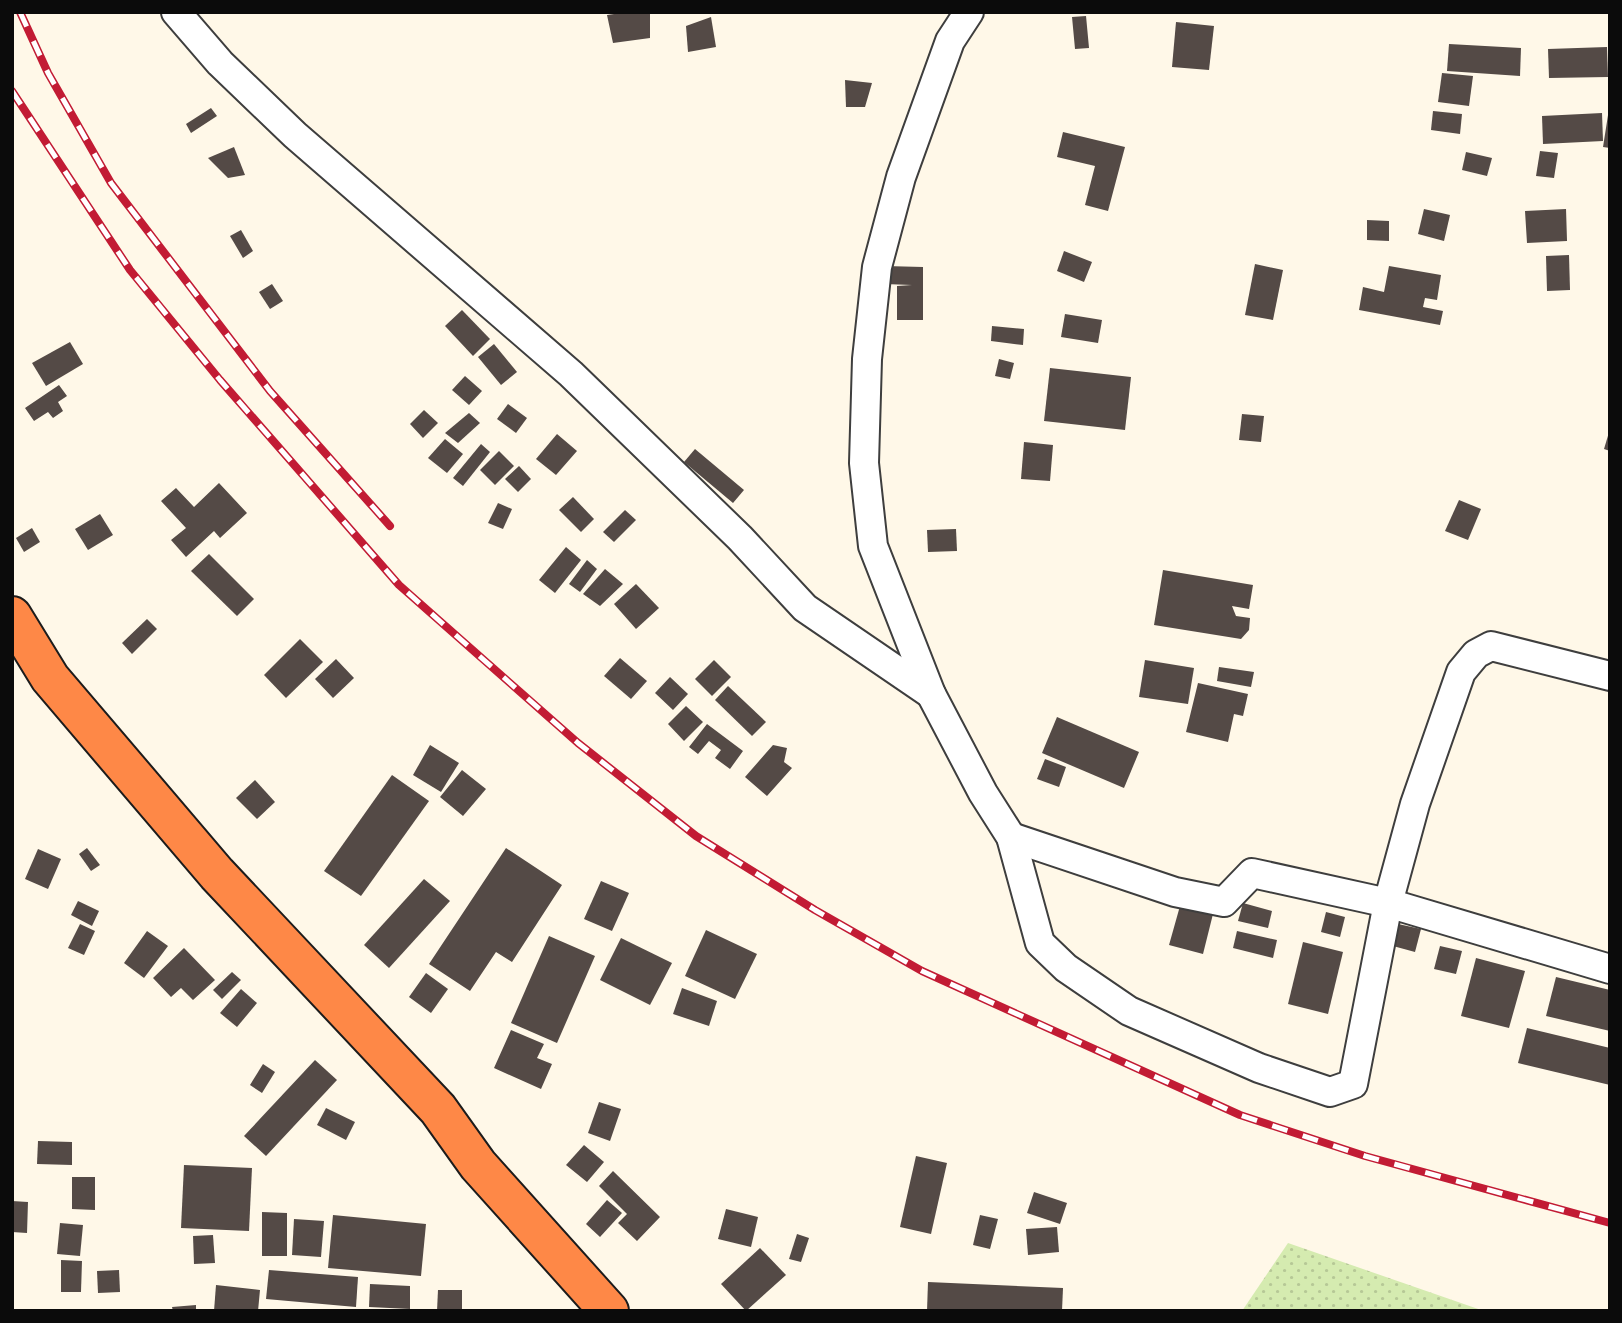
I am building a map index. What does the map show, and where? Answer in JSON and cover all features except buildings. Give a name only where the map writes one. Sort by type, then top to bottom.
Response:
[{"type":"highway","points":[[12,616],[50,678],[208,863],[438,1109],[478,1165],[609,1311]]},
{"type":"street","points":[[176,12],[220,63],[295,135],[571,374],[740,537],[805,608],[931,694]]},
{"type":"street","points":[[969,12],[950,41],[901,177],[877,267],[867,359],[864,463],[873,546],[931,694],[983,793],[1011,837],[1040,943],[1066,968],[1129,1011],[1259,1068],[1330,1092],[1353,1084],[1388,903],[1415,804],[1461,672],[1476,654],[1491,646],[1610,677]]},
{"type":"street","points":[[1011,837],[1175,892],[1224,902],[1252,873],[1388,903],[1610,969]]},
{"type":"green space","points":[[1288,1243],[1484,1311],[1242,1311]]},
{"type":"railway","points":[[20,12],[48,73],[111,183],[270,391],[390,526]]},
{"type":"railway","points":[[12,91],[130,270],[220,380],[399,585],[578,743],[696,836],[815,910],[922,971],[1240,1115],[1365,1156],[1610,1223]]}]
